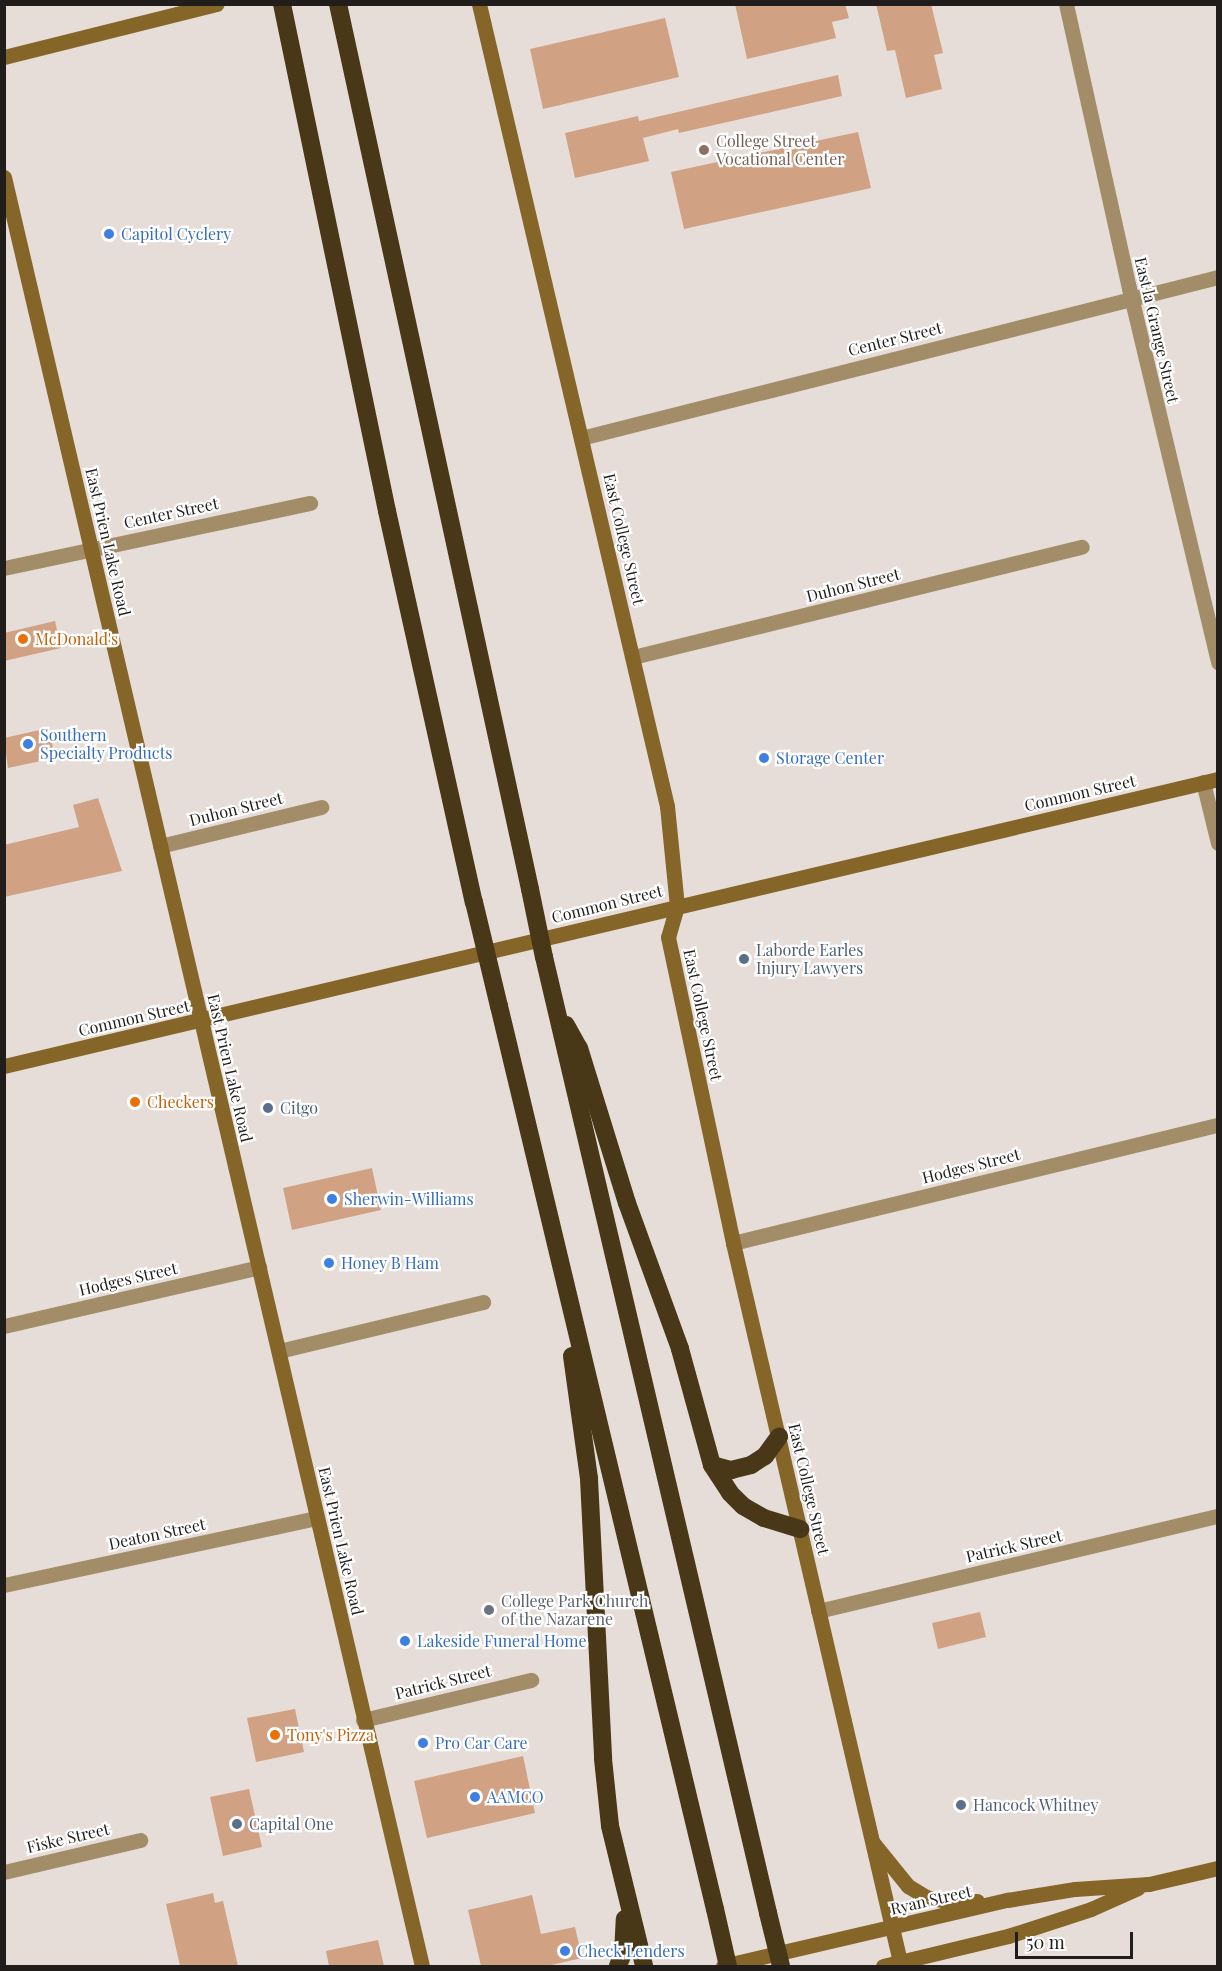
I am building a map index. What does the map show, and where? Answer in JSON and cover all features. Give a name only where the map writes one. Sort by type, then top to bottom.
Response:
[{"type":"highway","points":[[282,4],[387,511],[474,902],[715,1909],[725,1966]]},
{"type":"highway","points":[[340,4],[343,30],[554,999],[781,1966]]},
{"type":"highway","points":[[554,999],[579,1048],[627,1203],[681,1349],[712,1465],[730,1493],[743,1506],[764,1518],[800,1529]]},
{"type":"highway","points":[[557,1247],[589,1479],[603,1759],[610,1826],[620,1875],[644,1966]]},
{"type":"highway","points":[[712,1465],[731,1470],[751,1465],[765,1456],[778,1437]]},
{"type":"highway","points":[[618,1966],[623,1953],[626,1927],[620,1875]]},
{"type":"street","points":[[4,57],[217,4]]},
{"type":"street","name":"East College Street","points":[[479,4],[667,806],[676,906],[668,937],[733,1243],[900,1964]]},
{"type":"street","name":"East la Grange Street","points":[[1066,4],[1131,298],[1218,663]]},
{"type":"street","name":"East Prien Lake Road","points":[[4,177],[422,1966]]},
{"type":"street","name":"Center Street","points":[[581,438],[1218,277]]},
{"type":"street","name":"Center Street","points":[[4,568],[310,502]]},
{"type":"street","name":"Duhon Street","points":[[633,657],[1082,548]]},
{"type":"street","points":[[1210,780],[1218,843]]},
{"type":"street","name":"Common Street","points":[[4,1066],[201,1022],[676,906],[1210,780]]},
{"type":"street","name":"Duhon Street","points":[[160,846],[321,807]]},
{"type":"street","name":"Hodges Street","points":[[733,1243],[1218,1125]]},
{"type":"street","name":"Hodges Street","points":[[4,1326],[260,1267]]},
{"type":"street","points":[[279,1351],[483,1302]]},
{"type":"street","name":"Patrick Street","points":[[818,1611],[1218,1516]]},
{"type":"street","name":"Deaton Street","points":[[4,1585],[317,1518]]},
{"type":"street","name":"Patrick Street","points":[[363,1720],[531,1680]]},
{"type":"street","points":[[870,1839],[903,1881],[926,1897],[946,1902],[1007,1900]]},
{"type":"street","name":"Fiske Street","points":[[4,1872],[140,1840]]},
{"type":"street","name":"Ryan Street","points":[[725,1966],[1007,1900],[1075,1889],[1149,1884],[1218,1868]]},
{"type":"street","name":"Ryan Street","points":[[883,1966],[900,1964],[1008,1936],[1091,1909],[1149,1884]]},
{"type":"building","points":[[735,4],[845,4],[849,18],[832,22],[836,38],[747,59]]},
{"type":"building","points":[[876,4],[931,4],[943,53],[934,55],[942,89],[906,98],[895,50],[887,51]]},
{"type":"building","points":[[665,18],[679,77],[543,109],[530,49]]},
{"type":"building","points":[[838,75],[842,96],[679,133],[678,129],[643,138],[649,161],[575,178],[565,133],[638,116],[639,121]]},
{"type":"building","points":[[858,132],[871,188],[684,229],[671,172]]},
{"type":"building","points":[[55,621],[61,648],[4,661],[4,633]]},
{"type":"building","name":"Southern Specialty Products","points":[[49,728],[55,758],[8,768],[4,738]]},
{"type":"building","points":[[98,798],[122,871],[4,897],[4,845],[79,827],[73,805]]},
{"type":"building","name":"Sherwin-Williams","points":[[372,1168],[381,1210],[292,1230],[283,1188]]},
{"type":"building","points":[[980,1612],[986,1637],[938,1649],[932,1623]]},
{"type":"building","name":"Tony's Pizza","points":[[295,1709],[304,1752],[256,1762],[247,1718]]},
{"type":"building","name":"AAMCO","points":[[523,1756],[535,1813],[427,1838],[414,1781]]},
{"type":"building","points":[[249,1789],[262,1847],[223,1856],[210,1797]]},
{"type":"building","points":[[213,1893],[215,1903],[223,1901],[238,1966],[180,1966],[166,1904]]},
{"type":"building","points":[[532,1895],[541,1934],[575,1927],[582,1958],[547,1966],[481,1966],[468,1910]]},
{"type":"building","points":[[378,1940],[384,1966],[329,1966],[326,1951]]},
{"type":"place","name":"College Street Vocational Center","points":[[704,150]]},
{"type":"place","name":"Capitol Cyclery","points":[[109,234]]},
{"type":"place","name":"McDonald's","points":[[23,639]]},
{"type":"place","name":"Southern Specialty Products","points":[[28,744]]},
{"type":"place","name":"Storage Center","points":[[764,758]]},
{"type":"place","name":"Laborde Earles Injury Lawyers","points":[[744,959]]},
{"type":"place","name":"Checkers","points":[[135,1102]]},
{"type":"place","name":"Citgo","points":[[268,1108]]},
{"type":"place","name":"Sherwin-Williams","points":[[332,1199]]},
{"type":"place","name":"Honey B Ham","points":[[329,1263]]},
{"type":"place","name":"College Park Church of the Nazarene","points":[[489,1610]]},
{"type":"place","name":"Lakeside Funeral Home","points":[[405,1641]]},
{"type":"place","name":"Tony's Pizza","points":[[275,1735]]},
{"type":"place","name":"Pro Car Care","points":[[423,1743]]},
{"type":"place","name":"AAMCO","points":[[475,1797]]},
{"type":"place","name":"Hancock Whitney","points":[[961,1805]]},
{"type":"place","name":"Capital One","points":[[237,1824]]},
{"type":"place","name":"Check Lenders","points":[[565,1951]]}]
